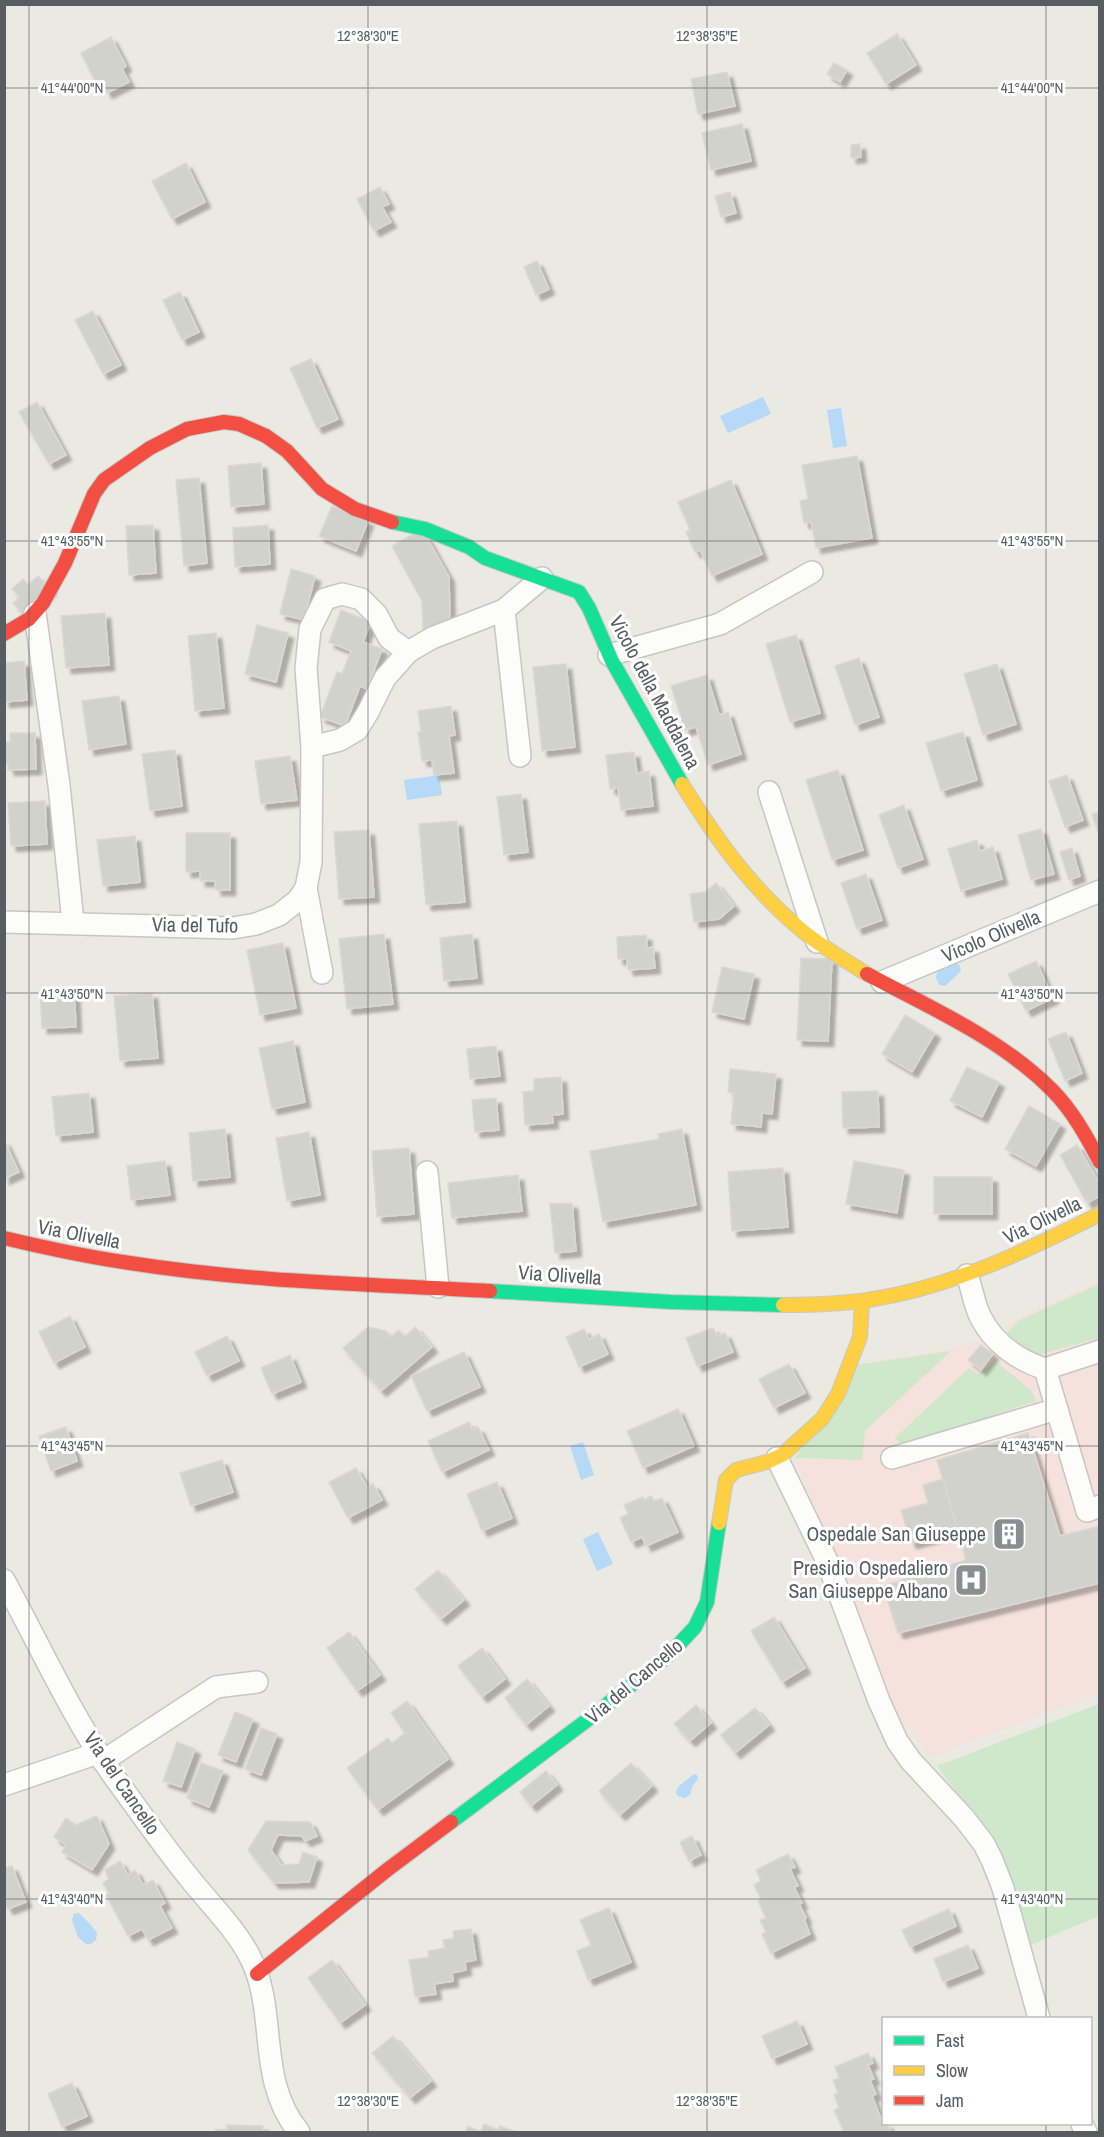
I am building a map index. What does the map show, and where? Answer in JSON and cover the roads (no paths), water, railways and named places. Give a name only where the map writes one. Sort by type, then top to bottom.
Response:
[{"type":"street","name":"Vicolo della Maddalena","points":[[4,634],[35,613],[56,580],[89,504],[104,480],[150,448],[187,429],[224,422],[252,428],[286,451],[322,489],[355,509],[381,519],[432,531],[469,547],[485,558],[579,592],[587,603],[609,655],[686,789],[731,856],[776,908],[818,942],[882,982],[985,1038],[1026,1066],[1054,1092],[1068,1109],[1100,1162]]},
{"type":"street","points":[[609,655],[720,624],[812,572]]},
{"type":"street","points":[[312,747],[340,740],[357,730],[385,678],[408,652],[432,638],[504,610],[542,578]]},
{"type":"street","points":[[322,973],[306,888],[311,862],[312,747],[306,668],[310,629],[325,599],[342,594],[361,599],[377,615],[389,638],[408,652]]},
{"type":"street","points":[[504,610],[520,756]]},
{"type":"street","points":[[35,613],[59,785],[73,922]]},
{"type":"street","points":[[769,792],[818,942]]},
{"type":"street","name":"Via del Tufo","points":[[4,922],[241,927],[264,922],[279,915],[298,900],[306,888]]},
{"type":"street","name":"Vicolo Olivella","points":[[882,982],[1100,891]]},
{"type":"street","points":[[428,1173],[438,1287]]},
{"type":"street","name":"Via Olivella","points":[[4,1238],[84,1257],[171,1269],[348,1283],[718,1304],[805,1305],[862,1301],[912,1291],[967,1275],[1037,1245],[1100,1214]]},
{"type":"street","points":[[967,1275],[980,1317],[997,1339],[1018,1357],[1045,1369],[1100,1351]]},
{"type":"street","name":"Via del Cancello","points":[[257,1974],[387,1870],[594,1715],[678,1647],[695,1627],[707,1602],[726,1480],[736,1470],[777,1458],[818,1424],[833,1403],[860,1337],[862,1301]]},
{"type":"street","points":[[1045,1369],[1087,1510],[1100,1506]]},
{"type":"street","points":[[892,1458],[1057,1408]]},
{"type":"street","points":[[777,1458],[827,1561],[879,1701],[897,1741],[911,1761],[964,1818],[984,1844],[992,1860],[1003,1888],[1038,2017]]},
{"type":"street","name":"Via del Cancello","points":[[4,1580],[101,1757],[181,1868],[234,1933],[251,1958],[262,1993],[278,2096],[284,2111],[299,2133]]},
{"type":"street","points":[[4,1785],[101,1757],[216,1687],[257,1682]]},
{"type":"water","points":[[763,397],[771,414],[728,433],[720,416]]},
{"type":"water","points":[[841,408],[847,446],[833,448],[827,410]]},
{"type":"water","points":[[439,775],[442,795],[407,800],[404,780]]},
{"type":"water","points":[[951,964],[959,964],[961,971],[945,986],[939,985],[936,978],[937,972]]},
{"type":"water","points":[[583,1442],[594,1475],[581,1480],[570,1446]]},
{"type":"water","points":[[598,1532],[613,1564],[597,1571],[583,1539]]},
{"type":"water","points":[[694,1774],[698,1779],[690,1795],[684,1798],[678,1796],[676,1793],[678,1787]]},
{"type":"water","points":[[78,1913],[97,1933],[96,1940],[91,1944],[86,1944],[78,1937],[72,1920],[74,1914]]},
{"type":"place","name":"Ospedale San Giuseppe","points":[[1009,1534]]},
{"type":"place","name":"Presidio Ospedaliero San Giuseppe Albano","points":[[971,1580]]}]
